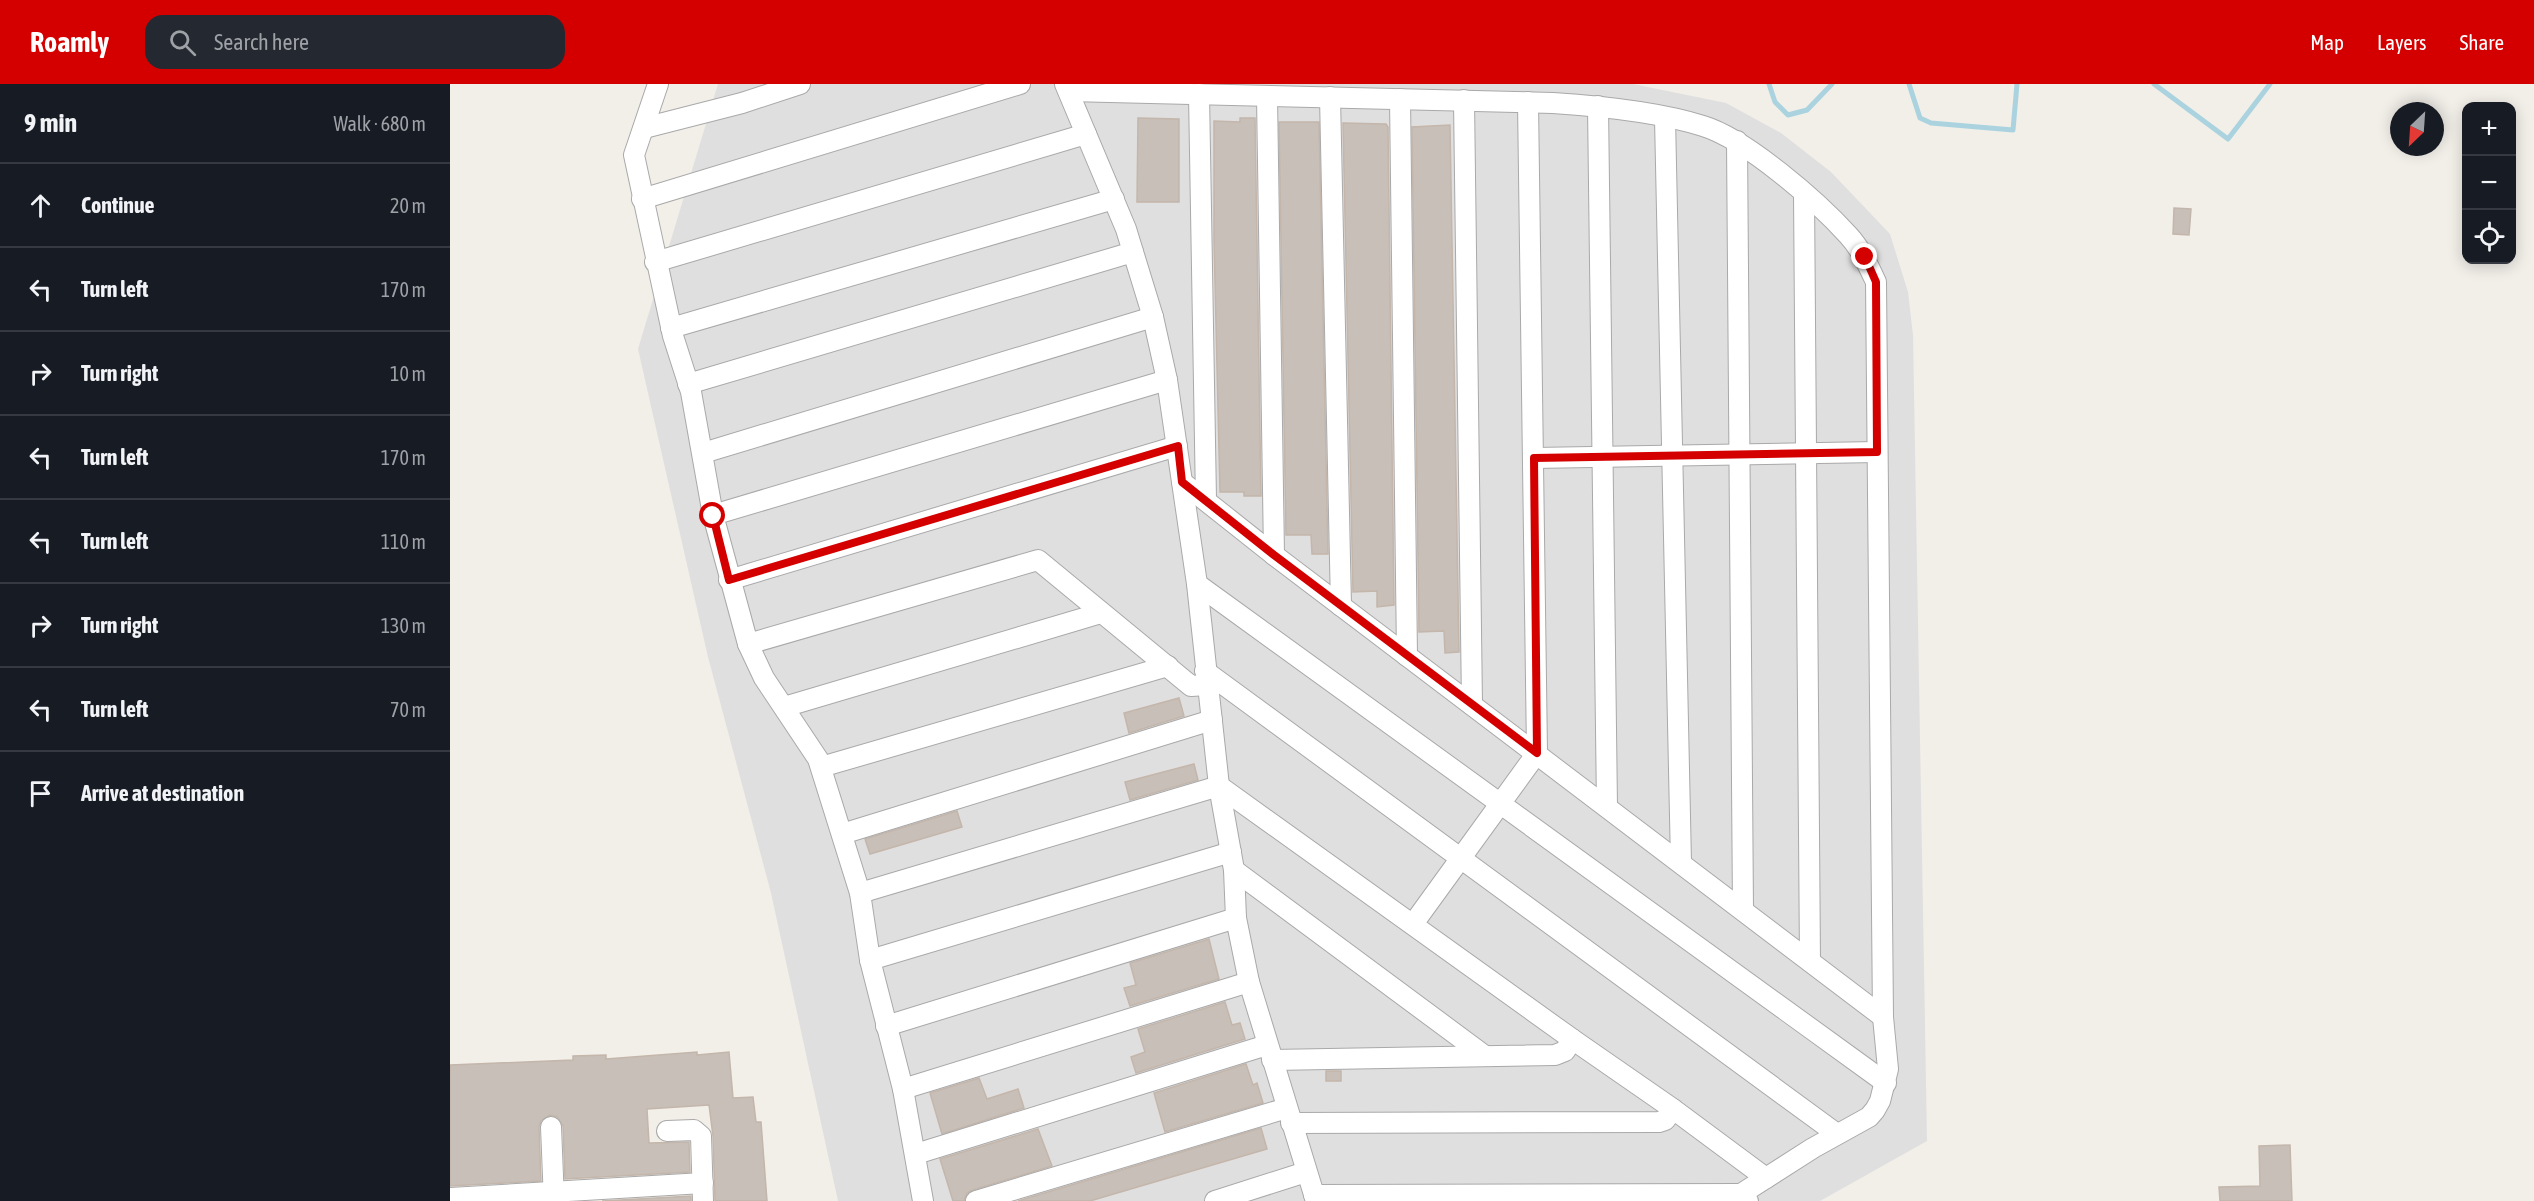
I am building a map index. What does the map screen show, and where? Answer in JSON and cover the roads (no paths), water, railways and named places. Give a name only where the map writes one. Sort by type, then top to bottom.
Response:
[{"type":"street","points":[[658,84],[634,155],[671,328],[688,384],[703,453],[713,516],[748,644],[764,678],[818,759],[842,834],[860,893],[870,960],[903,1089],[923,1201]]},
{"type":"street","points":[[644,128],[742,103],[800,84]]},
{"type":"street","points":[[642,199],[1020,84]]},
{"type":"street","points":[[1067,88],[1105,88],[1171,89],[1198,94],[1235,90],[1268,96],[1302,90],[1330,98],[1369,91],[1400,99],[1432,92],[1464,100],[1498,93],[1528,102],[1598,106],[1702,125],[1737,141],[1804,194],[1849,236],[1865,257],[1876,282],[1883,1017],[1888,1069],[1880,1101],[1869,1117],[1766,1178],[1744,1198],[1315,1198],[1249,982],[1236,918],[1233,861],[1219,786],[1197,584],[1178,446],[1153,317],[1114,199],[1067,88]]},
{"type":"street","points":[[1198,94],[1206,500]]},
{"type":"street","points":[[1268,96],[1274,555]]},
{"type":"street","points":[[1330,98],[1341,606]]},
{"type":"street","points":[[1400,99],[1407,656]]},
{"type":"street","points":[[1464,100],[1472,705]]},
{"type":"street","points":[[1413,924],[1537,753],[1528,102]]},
{"type":"street","points":[[1598,106],[1607,807]]},
{"type":"street","points":[[1665,118],[1681,863]]},
{"type":"street","points":[[656,262],[1086,134]]},
{"type":"street","points":[[1737,141],[1743,910]]},
{"type":"street","points":[[1804,194],[1810,961]]},
{"type":"street","points":[[671,328],[1114,199]]},
{"type":"street","points":[[688,384],[1133,252]]},
{"type":"street","points":[[703,453],[1153,317]]},
{"type":"street","points":[[713,516],[1167,380]]},
{"type":"street","points":[[729,580],[1178,446]]},
{"type":"street","points":[[1534,458],[1877,452]]},
{"type":"street","points":[[1182,482],[1274,555],[1883,1017]]},
{"type":"street","points":[[748,644],[1038,560],[1191,686],[1206,678]]},
{"type":"street","points":[[1197,584],[1886,1083]]},
{"type":"street","points":[[784,707],[1101,613]]},
{"type":"street","points":[[820,767],[1168,666]]},
{"type":"street","points":[[1206,678],[1460,859],[1837,1134]]},
{"type":"street","points":[[842,834],[1212,720]]},
{"type":"street","points":[[860,893],[1219,786]]},
{"type":"street","points":[[1219,786],[1572,1039],[1673,1108],[1766,1178]]},
{"type":"street","points":[[870,960],[1233,861]]},
{"type":"street","points":[[1233,861],[1485,1056]]},
{"type":"street","points":[[886,1026],[1236,918]]},
{"type":"street","points":[[903,1089],[1249,982]]},
{"type":"street","points":[[916,1154],[1270,1053],[1555,1055],[1565,1050],[1572,1039]]},
{"type":"street","points":[[976,1201],[1289,1116],[1659,1122],[1665,1120],[1673,1108]]},
{"type":"street","points":[[551,1127],[554,1197]]},
{"type":"street","points":[[450,1198],[703,1192],[701,1137],[698,1132],[667,1131]]},
{"type":"street","points":[[1215,1201],[1268,1193],[1306,1172]]},
{"type":"waterway","points":[[1769,84],[1775,102],[1788,115],[1807,110],[1832,84]]},
{"type":"waterway","points":[[1909,84],[1920,118],[1931,123],[2013,130],[2017,84]]},
{"type":"waterway","points":[[2154,84],[2228,139],[2270,84]]}]
